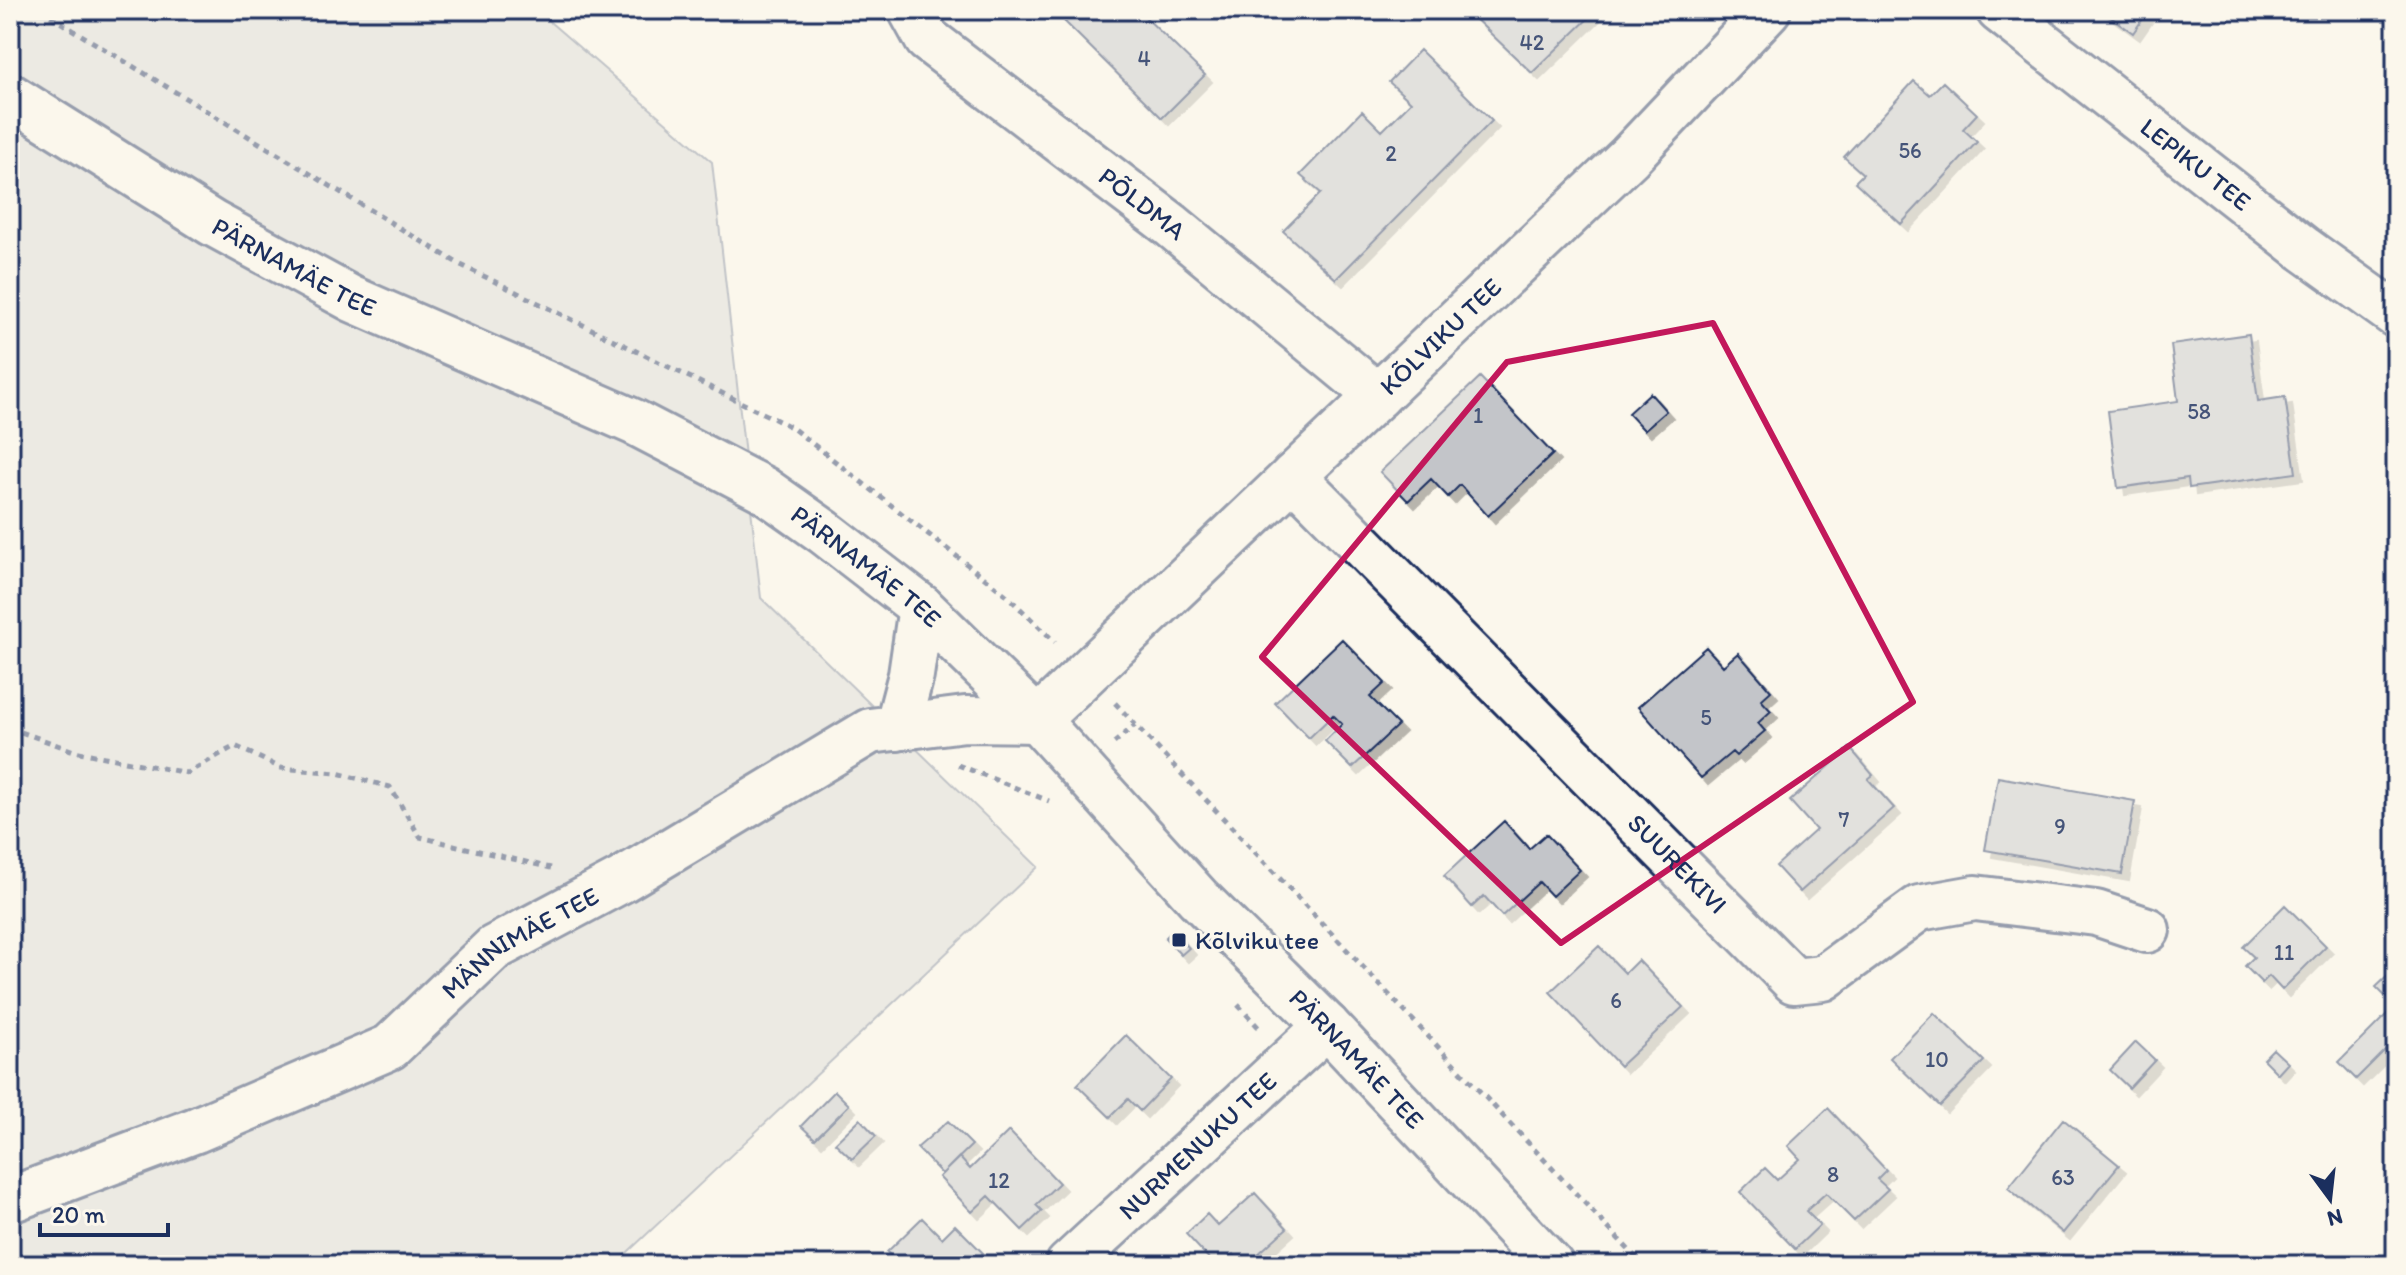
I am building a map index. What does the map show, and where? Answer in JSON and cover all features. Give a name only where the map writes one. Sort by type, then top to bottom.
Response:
[{"type":"street","name":"PÕLDMA","points":[[911,10],[927,39],[1171,225],[1378,396]]},
{"type":"street","name":"KÕLVIKU TEE","points":[[1037,720],[1630,156],[1768,10]]},
{"type":"street","name":"LEPIKU TEE","points":[[1999,10],[2304,249],[2396,315]]},
{"type":"street","name":"PÄRNAMÄE TEE","points":[[10,96],[212,223],[352,299],[634,422],[763,489],[921,607],[1037,720],[1198,898],[1327,1026],[1551,1265]]},
{"type":"street","name":"SUUREKIVI","points":[[1293,476],[1794,981],[1823,978],[1919,908],[1975,898],[2096,913],[2147,930]]},
{"type":"street","points":[[904,727],[921,607]]},
{"type":"street","name":"MÄNNIMÄE TEE","points":[[10,1200],[196,1130],[390,1047],[494,948],[622,880],[870,731],[965,719],[1037,720]]},
{"type":"street","name":"NURMENUKU TEE","points":[[1068,1265],[1327,1026]]},
{"type":"path","points":[[1107,749],[1135,725]]},
{"type":"path","points":[[904,727],[960,766],[1052,803]]},
{"type":"path","points":[[10,728],[74,751],[187,773],[235,746],[281,768],[337,773],[390,787],[420,837],[553,869]]},
{"type":"path","points":[[1229,995],[1289,1061]]},
{"type":"highlighted area","points":[[1713,323],[1913,702],[1561,943],[1262,657],[1507,362]]},
{"type":"shaded area","points":[[10,10],[536,10],[712,162],[761,598],[1038,867],[614,1265],[10,1265]]},
{"type":"building","points":[[1053,10],[1138,10],[1205,75],[1162,118]]},
{"type":"building","points":[[1466,10],[1597,10],[1532,73]]},
{"type":"building","points":[[2101,10],[2149,10],[2133,33]]},
{"type":"building","points":[[1420,50],[1492,121],[1336,279],[1283,231],[1321,193],[1300,175],[1362,111],[1382,131],[1411,102],[1389,82]]},
{"type":"building","points":[[1914,81],[1930,95],[1943,82],[1977,114],[1963,129],[1977,142],[1901,224],[1855,182],[1863,174],[1844,157]]},
{"type":"building","points":[[2249,334],[2258,401],[2285,397],[2296,473],[2189,488],[2188,478],[2118,488],[2108,411],[2178,401],[2171,345]]},
{"type":"building","points":[[1480,377],[1553,454],[1488,516],[1460,485],[1448,497],[1431,479],[1408,501],[1380,472]]},
{"type":"building","points":[[1650,393],[1666,411],[1644,430],[1628,413]]},
{"type":"building","points":[[1342,639],[1385,683],[1370,697],[1398,725],[1352,768],[1325,741],[1342,724],[1333,715],[1309,738],[1275,703]]},
{"type":"building","points":[[1706,647],[1723,666],[1738,653],[1771,691],[1761,700],[1771,711],[1758,723],[1765,731],[1736,756],[1732,752],[1701,778],[1638,707]]},
{"type":"building","points":[[1850,748],[1873,775],[1868,779],[1894,808],[1800,892],[1776,866],[1816,830],[1790,801]]},
{"type":"building","points":[[1998,777],[2135,801],[2122,874],[1985,850]]},
{"type":"building","points":[[1504,821],[1529,849],[1546,834],[1580,870],[1552,896],[1539,882],[1502,916],[1484,896],[1472,907],[1444,876]]},
{"type":"building","points":[[2285,905],[2326,946],[2282,990],[2269,976],[2262,983],[2245,966],[2254,957],[2243,947]]},
{"type":"building","points":[[1173,930],[1189,948],[1181,955],[1165,938]]},
{"type":"building","points":[[1599,946],[1625,973],[1638,960],[1683,1007],[1620,1066],[1550,992]]},
{"type":"building","points":[[2392,972],[2396,976],[2396,1039],[2356,1079],[2339,1062],[2395,1006],[2376,987]]},
{"type":"building","points":[[1934,1013],[1984,1061],[1940,1106],[1890,1058]]},
{"type":"building","points":[[1126,1035],[1171,1079],[1140,1111],[1128,1099],[1110,1117],[1077,1085]]},
{"type":"building","points":[[2136,1042],[2155,1060],[2129,1088],[2110,1070]]},
{"type":"building","points":[[2273,1049],[2288,1063],[2278,1074],[2263,1059]]},
{"type":"building","points":[[835,1091],[849,1105],[815,1139],[801,1126]]},
{"type":"building","points":[[1828,1108],[1886,1170],[1877,1179],[1888,1189],[1854,1221],[1826,1193],[1806,1211],[1820,1225],[1795,1249],[1740,1192],[1765,1168],[1777,1180],[1800,1159],[1788,1146]]},
{"type":"building","points":[[860,1119],[876,1136],[852,1159],[835,1143]]},
{"type":"building","points":[[2063,1119],[2119,1165],[2063,1233],[2008,1188]]},
{"type":"building","points":[[948,1121],[972,1145],[942,1174],[917,1148]]},
{"type":"building","points":[[1009,1131],[1059,1183],[1036,1205],[1042,1211],[1022,1230],[989,1196],[972,1212],[939,1177],[959,1157],[970,1169]]},
{"type":"building","points":[[1255,1193],[1287,1228],[1246,1265],[1233,1254],[1221,1265],[1215,1265],[1186,1234],[1207,1214],[1218,1226]]},
{"type":"building","points":[[922,1218],[942,1238],[955,1225],[983,1253],[971,1265],[900,1265],[887,1252]]},
{"type":"place","name":"Kõlviku tee","points":[[1179,940]]}]
